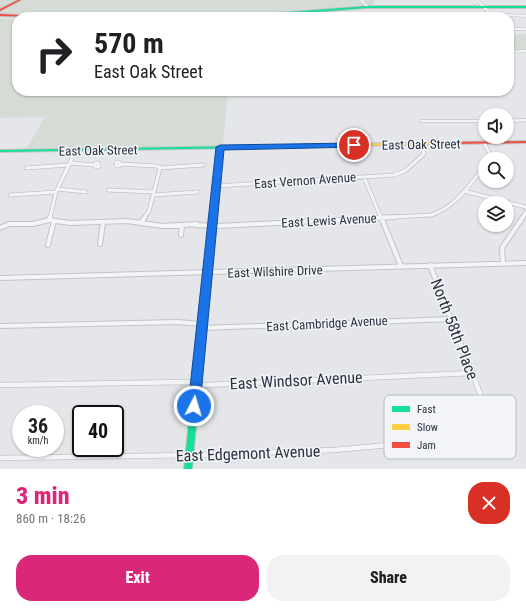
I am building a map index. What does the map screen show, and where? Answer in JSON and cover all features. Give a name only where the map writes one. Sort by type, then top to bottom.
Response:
[{"type":"main road","points":[[0,8],[15,0]]},
{"type":"main road","points":[[0,8],[20,0]]},
{"type":"main road","points":[[317,12],[365,6]]},
{"type":"main road","points":[[296,12],[365,6],[485,7],[526,13]]},
{"type":"main road","points":[[339,10],[485,7]]},
{"type":"main road","points":[[0,16],[12,16]]},
{"type":"main road","points":[[0,16],[12,17]]},
{"type":"main road","name":"East Oak Street","points":[[514,142],[526,142]]},
{"type":"main road","name":"East Oak Street","points":[[0,152],[478,143]]},
{"type":"main road","points":[[188,469],[220,147]]},
{"type":"street","points":[[361,0],[365,6]]},
{"type":"street","points":[[478,0],[491,12]]},
{"type":"street","points":[[514,13],[526,13]]},
{"type":"street","points":[[514,30],[526,29]]},
{"type":"street","points":[[514,52],[526,51]]},
{"type":"street","points":[[514,120],[526,120]]},
{"type":"street","points":[[421,121],[478,121]]},
{"type":"street","name":"East Vernon Avenue","points":[[216,186],[394,175],[405,172],[424,154],[422,144]]},
{"type":"street","points":[[49,220],[57,191],[76,150]]},
{"type":"street","points":[[26,168],[70,164],[94,165]]},
{"type":"street","points":[[120,164],[157,166],[160,168],[203,165]]},
{"type":"street","points":[[141,223],[149,210],[160,168]]},
{"type":"street","points":[[478,174],[464,191],[526,207]]},
{"type":"street","points":[[364,177],[401,266]]},
{"type":"street","points":[[108,190],[153,194],[198,192]]},
{"type":"street","points":[[10,195],[57,191],[86,192]]},
{"type":"street","name":"East Lewis Avenue","points":[[1,227],[33,224],[49,220],[70,223],[127,221],[212,226],[431,215],[444,210],[464,191]]},
{"type":"street","points":[[503,263],[502,248],[526,212]]},
{"type":"street","points":[[48,245],[50,232],[54,221]]},
{"type":"street","points":[[100,244],[103,222]]},
{"type":"street","points":[[181,234],[182,225]]},
{"type":"street","name":"East Wilshire Drive","points":[[0,278],[526,263]]},
{"type":"street","name":"North 58th Place","points":[[430,265],[481,395]]},
{"type":"street","name":"East Cambridge Avenue","points":[[0,326],[178,322],[202,326],[452,319]]},
{"type":"street","name":"East Windsor Avenue","points":[[0,385],[196,383],[204,385],[321,381],[372,376],[473,373]]},
{"type":"street","name":"East Edgemont Avenue","points":[[0,458],[190,455],[334,450],[384,445]]},
{"type":"shaded area","points":[[0,0],[375,0],[373,6],[287,12],[12,12],[12,15],[0,14]]},
{"type":"shaded area","points":[[0,18],[12,19],[12,96],[228,96],[223,146],[26,149],[45,117],[0,118]]},
{"type":"shaded area","points":[[526,34],[526,50],[514,51],[514,35]]},
{"type":"traffic: fast","points":[[304,12],[368,7],[526,7]]},
{"type":"traffic: fast","points":[[0,151],[243,147]]},
{"type":"traffic: fast","points":[[188,469],[211,235]]},
{"type":"traffic: slow","points":[[243,147],[446,143]]},
{"type":"traffic: slow","points":[[211,235],[220,147]]},
{"type":"traffic: jam","points":[[0,10],[20,0]]},
{"type":"traffic: jam","points":[[0,15],[12,16]]},
{"type":"traffic: jam","points":[[446,143],[526,142]]},
{"type":"route","points":[[194,406],[220,147],[354,145]]}]
